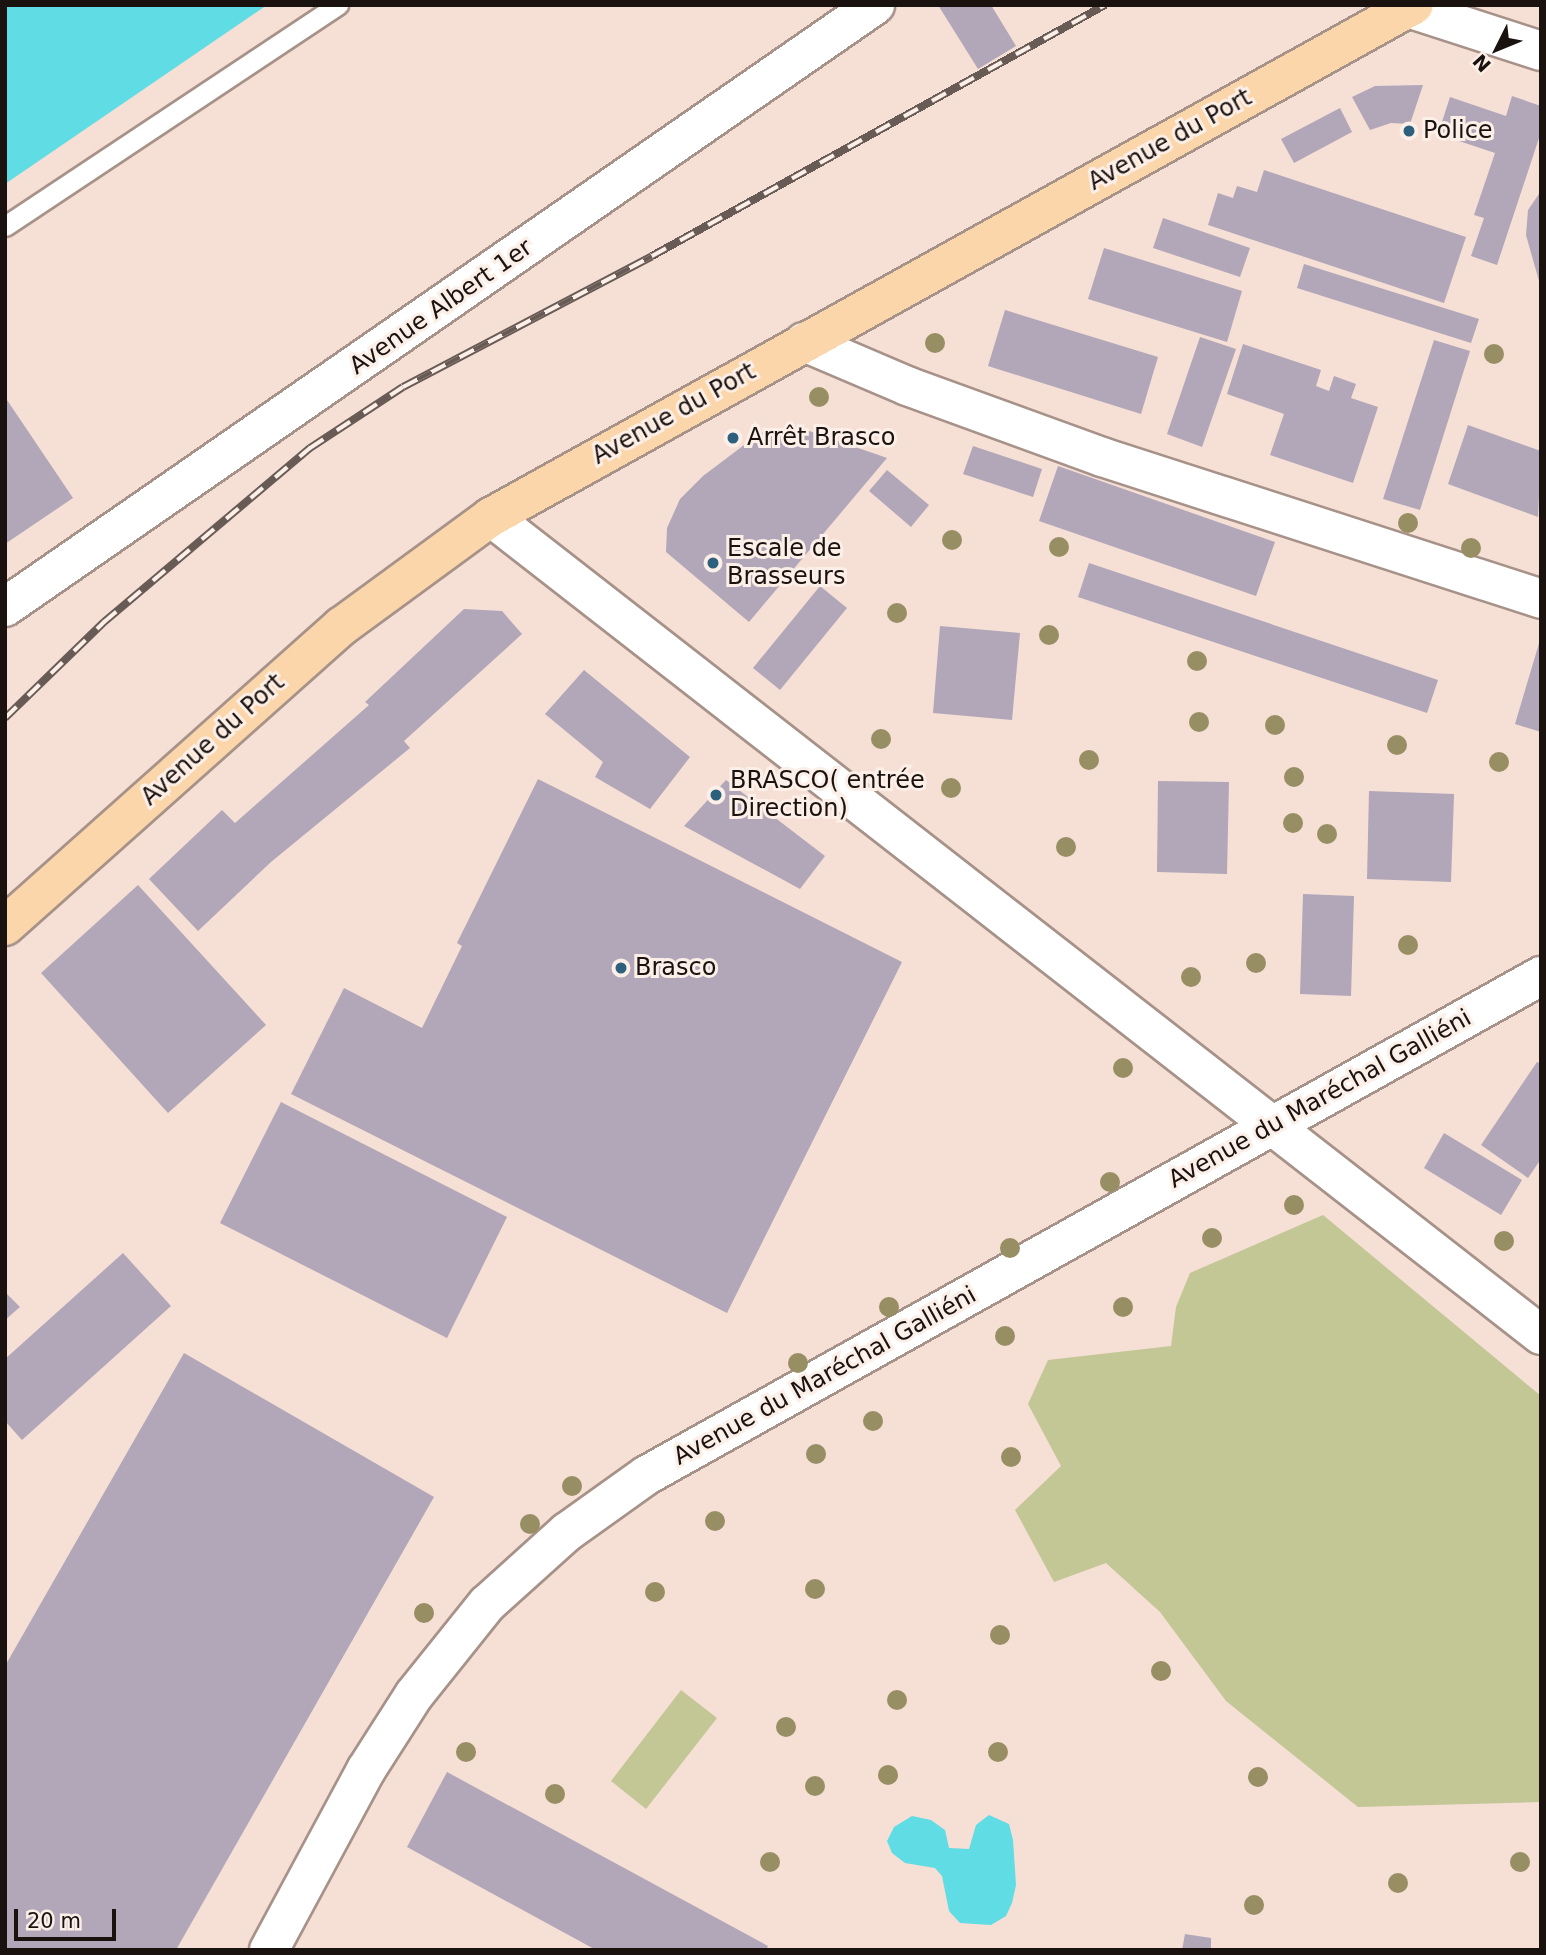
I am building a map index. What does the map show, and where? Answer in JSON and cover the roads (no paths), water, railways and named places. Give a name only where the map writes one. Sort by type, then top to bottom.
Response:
[{"type":"main road","name":"Avenue du Port","points":[[5,926],[342,626],[491,517],[1411,7]]},
{"type":"street","name":"Avenue Albert 1er","points":[[5,607],[875,5]]},
{"type":"street","points":[[1411,7],[1541,51]]},
{"type":"street","points":[[804,342],[906,386],[1102,457],[1541,598]]},
{"type":"street","points":[[491,517],[1541,1335]]},
{"type":"street","name":"Avenue du Maréchal Galliéni","points":[[268,1950],[366,1770],[414,1695],[487,1604],[567,1532],[647,1475],[1541,976]]},
{"type":"lane","points":[[5,226],[338,5]]},
{"type":"water","points":[[5,5],[267,5],[5,184]]},
{"type":"water","points":[[989,1815],[1009,1824],[1013,1840],[1016,1885],[1012,1903],[1006,1916],[991,1925],[960,1923],[949,1911],[942,1876],[935,1868],[905,1863],[892,1853],[887,1841],[894,1827],[912,1816],[931,1820],[945,1830],[949,1848],[969,1849],[976,1825]]},
{"type":"railway","points":[[5,718],[104,622],[310,448],[403,387],[652,256],[1105,5]]},
{"type":"place","name":"Police","points":[[1409,131]]},
{"type":"place","name":"Arrêt Brasco","points":[[733,438]]},
{"type":"place","name":"Escale de Brasseurs","points":[[713,563]]},
{"type":"place","name":"BRASCO( entrée Direction)","points":[[716,795]]},
{"type":"place","name":"Brasco","points":[[621,968]]}]
